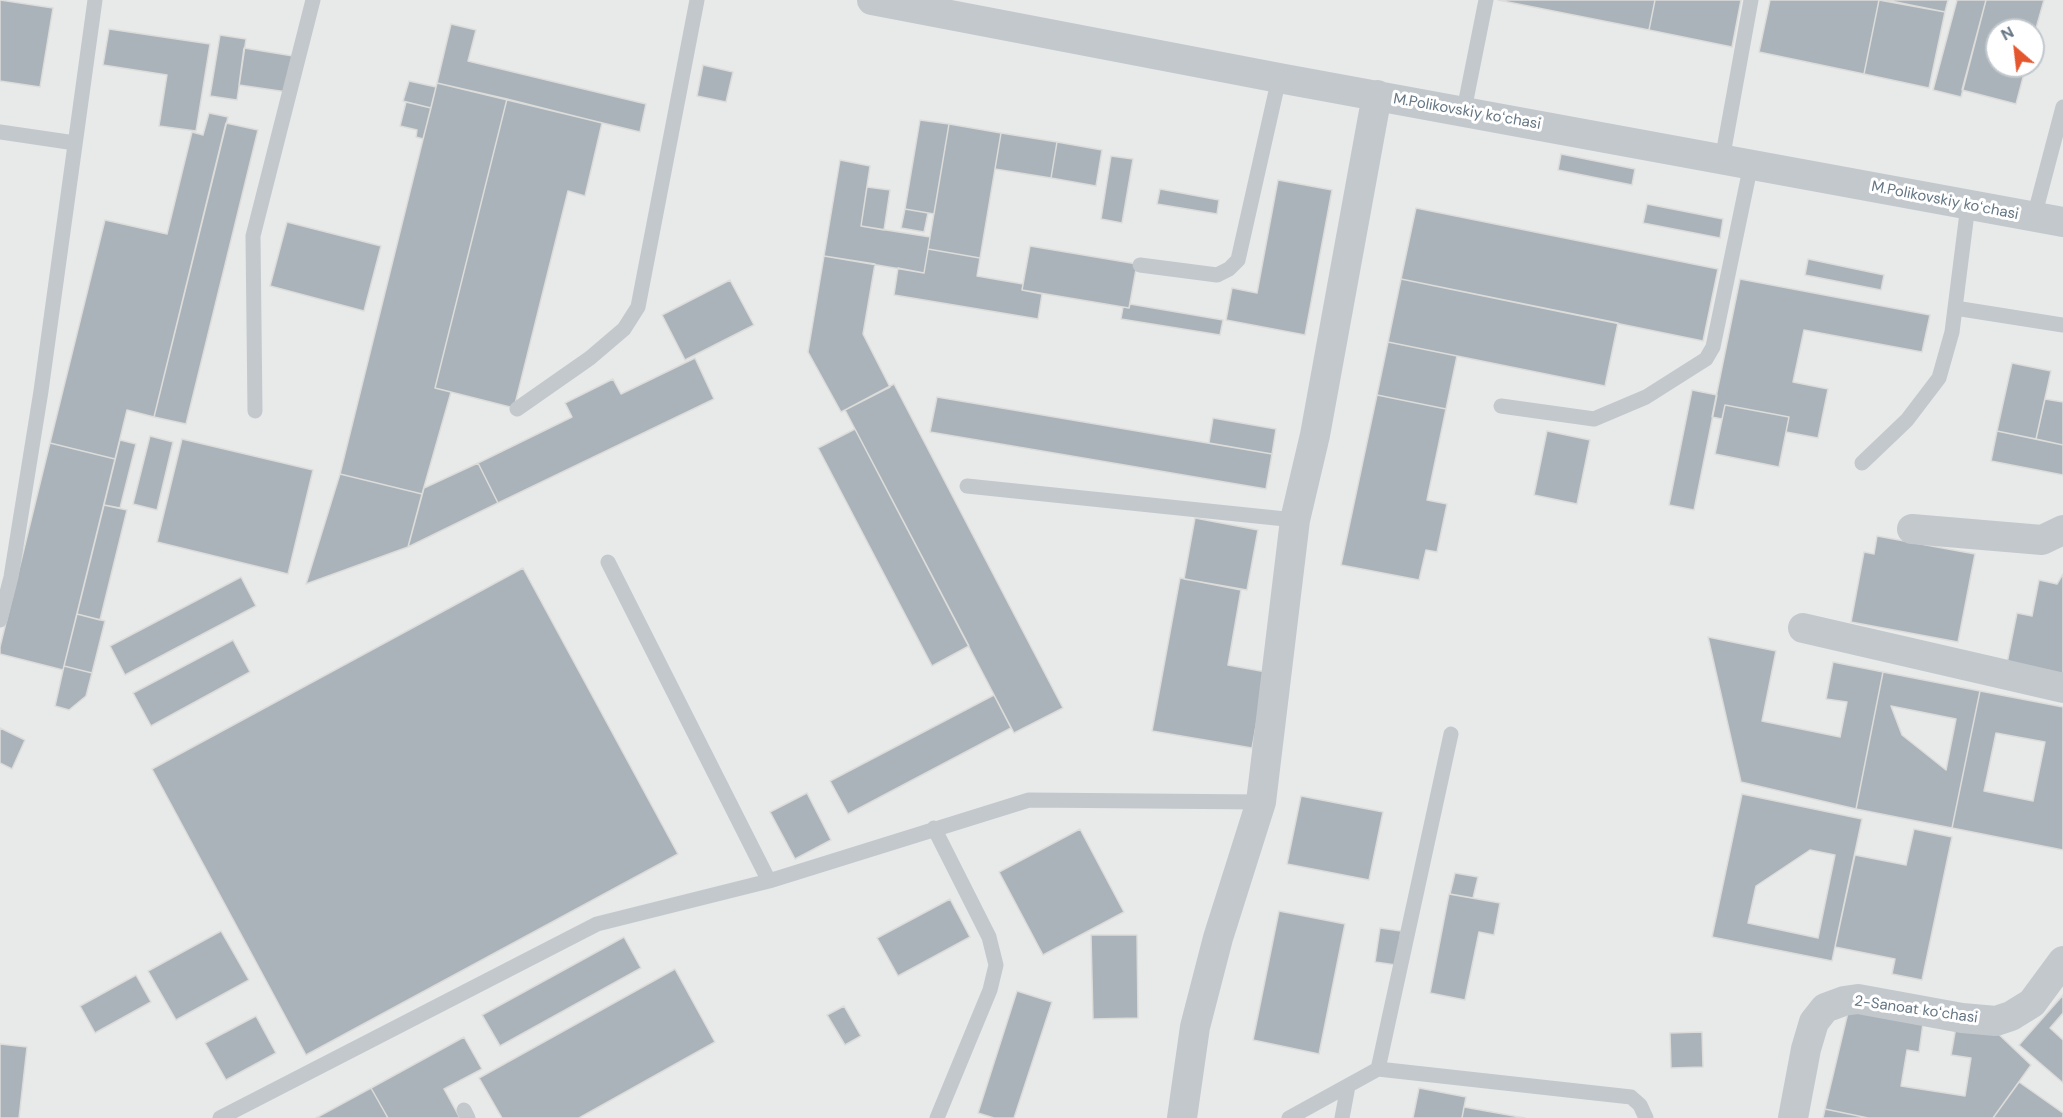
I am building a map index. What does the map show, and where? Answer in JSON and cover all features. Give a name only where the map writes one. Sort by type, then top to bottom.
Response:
[{"type":"street","name":"M.Polikovskiy koʻchasi","points":[[872,0],[1279,78],[2063,222]]},
{"type":"street","points":[[1182,1118],[1198,1016],[1218,938],[1261,802],[1295,520],[1315,435],[1377,96]]},
{"type":"street","points":[[1912,529],[2042,540],[2063,530]]},
{"type":"street","points":[[1803,628],[2063,688]]},
{"type":"street","name":"2-Sanoat koʻchasi","points":[[1793,1118],[1814,1022],[1825,1008],[1858,999],[1962,1018],[1996,1021],[2011,1016],[2032,1003],[2063,961]]},
{"type":"lane","points":[[0,620],[11,577],[39,402],[95,0]]},
{"type":"lane","points":[[255,411],[253,236],[313,0]]},
{"type":"lane","points":[[517,409],[590,358],[624,329],[638,307],[697,0]]},
{"type":"lane","points":[[1464,111],[1486,0]]},
{"type":"lane","points":[[1501,406],[1594,418],[1646,397],[1706,359],[1713,347],[1737,163],[1751,0]]},
{"type":"lane","points":[[1140,266],[1218,275],[1238,260],[1279,78]]},
{"type":"lane","points":[[2034,217],[2063,107]]},
{"type":"lane","points":[[0,132],[75,143]]},
{"type":"lane","points":[[1862,463],[1907,420],[1939,378],[1952,332],[1968,205]]},
{"type":"lane","points":[[1955,308],[2063,325]]},
{"type":"lane","points":[[967,486],[1295,520]]},
{"type":"lane","points":[[608,562],[769,881]]},
{"type":"lane","points":[[1378,1069],[1451,734]]},
{"type":"lane","points":[[220,1118],[597,924],[769,881],[1029,800],[1261,802]]},
{"type":"lane","points":[[934,828],[989,937],[996,965],[990,990],[937,1118]]},
{"type":"lane","points":[[1288,1118],[1378,1069],[1631,1097],[1640,1105],[1646,1118]]},
{"type":"lane","points":[[1342,1118],[1348,1086]]},
{"type":"shaded area","points":[[0,0],[2063,0],[2063,1118],[0,1118]]},
{"type":"building","points":[[0,0],[53,8],[40,87],[0,81]]},
{"type":"building","points":[[1498,0],[1655,0],[1649,30]]},
{"type":"building","points":[[1655,0],[1741,0],[1732,47],[1649,30]]},
{"type":"building","points":[[1770,0],[1879,0],[1864,74],[1759,52]]},
{"type":"building","points":[[1879,0],[1945,12],[1929,88],[1864,74]]},
{"type":"building","points":[[1886,0],[1948,0],[1945,12]]},
{"type":"building","points":[[1957,0],[1986,0],[1961,97],[1933,90]]},
{"type":"building","points":[[1986,0],[2044,0],[2039,18],[1985,18],[1985,78],[2023,78],[2016,104],[1962,90]]},
{"type":"building","points":[[451,24],[476,30],[468,61],[646,104],[640,132],[437,83]]},
{"type":"building","points":[[109,29],[210,44],[196,131],[159,126],[167,75],[103,65]]},
{"type":"building","points":[[220,35],[246,39],[237,100],[210,96]]},
{"type":"building","points":[[244,48],[293,56],[287,92],[239,85]]},
{"type":"building","points":[[703,65],[733,72],[726,102],[697,96]]},
{"type":"building","points":[[409,81],[436,87],[431,108],[403,101]]},
{"type":"building","points":[[437,83],[507,99],[435,388],[451,392],[422,494],[340,474]]},
{"type":"building","points":[[507,99],[602,123],[585,196],[568,191],[514,408],[435,388]]},
{"type":"building","points":[[406,102],[431,108],[423,139],[416,137],[417,130],[400,126]]},
{"type":"building","points":[[209,113],[228,117],[154,417],[127,410],[115,459],[50,443],[105,220],[167,234],[192,132],[203,135]]},
{"type":"building","points":[[920,120],[949,124],[934,214],[905,209]]},
{"type":"building","points":[[226,123],[258,130],[186,424],[154,417]]},
{"type":"building","points":[[949,124],[1001,133],[980,258],[928,249]]},
{"type":"building","points":[[1001,133],[1057,142],[1051,178],[995,169]]},
{"type":"building","points":[[1057,142],[1102,150],[1096,186],[1051,178]]},
{"type":"building","points":[[1561,154],[1635,169],[1632,185],[1558,170]]},
{"type":"building","points":[[1111,156],[1133,159],[1122,223],[1101,219]]},
{"type":"building","points":[[840,160],[870,166],[861,226],[930,237],[924,273],[824,256]]},
{"type":"building","points":[[1278,180],[1332,190],[1305,335],[1226,320],[1232,288],[1257,293]]},
{"type":"building","points":[[867,187],[890,190],[884,230],[861,226]]},
{"type":"building","points":[[1160,189],[1219,200],[1217,214],[1157,204]]},
{"type":"building","points":[[1647,204],[1723,219],[1720,238],[1643,223]]},
{"type":"building","points":[[1416,208],[1718,269],[1703,341],[1401,279]]},
{"type":"building","points":[[905,209],[928,213],[924,232],[901,228]]},
{"type":"building","points":[[287,222],[381,246],[364,311],[270,286]]},
{"type":"building","points":[[1030,246],[1137,264],[1129,308],[1022,290]]},
{"type":"building","points":[[928,249],[980,258],[977,276],[1023,284],[1022,290],[1042,294],[1038,319],[894,295],[898,268],[924,273]]},
{"type":"building","points":[[824,256],[875,264],[863,334],[890,387],[841,412],[808,352]]},
{"type":"building","points":[[1808,259],[1884,275],[1881,290],[1805,275]]},
{"type":"building","points":[[1401,279],[1618,323],[1605,386],[1388,342]]},
{"type":"building","points":[[1740,279],[1930,315],[1922,352],[1804,330],[1793,382],[1828,389],[1818,438],[1786,432],[1789,417],[1725,405],[1722,419],[1712,417]]},
{"type":"building","points":[[730,280],[754,325],[685,360],[662,315]]},
{"type":"building","points":[[1130,304],[1223,320],[1220,335],[1121,319],[1123,307],[1129,308]]},
{"type":"building","points":[[1388,342],[1457,356],[1446,409],[1377,395]]},
{"type":"building","points":[[695,358],[714,399],[498,503],[478,463],[572,417],[565,403],[613,379],[621,394]]},
{"type":"building","points":[[2012,363],[2051,371],[2036,439],[1997,431]]},
{"type":"building","points":[[894,384],[1063,708],[1014,733],[845,410]]},
{"type":"building","points":[[1692,390],[1717,395],[1694,510],[1669,505]]},
{"type":"building","points":[[1377,395],[1446,409],[1427,500],[1447,504],[1437,552],[1426,550],[1419,580],[1341,565]]},
{"type":"building","points":[[937,397],[1272,454],[1266,489],[930,432]]},
{"type":"building","points":[[2045,399],[2063,402],[2063,445],[2036,439]]},
{"type":"building","points":[[1725,405],[1789,417],[1779,467],[1715,454]]},
{"type":"building","points":[[1213,418],[1276,429],[1272,454],[1209,443]]},
{"type":"building","points":[[855,429],[969,646],[932,666],[818,448]]},
{"type":"building","points":[[1547,431],[1590,440],[1577,504],[1534,495]]},
{"type":"building","points":[[1997,431],[2063,445],[2063,475],[1991,461]]},
{"type":"building","points":[[150,436],[173,442],[157,510],[133,504]]},
{"type":"building","points":[[182,439],[313,470],[288,574],[157,542]]},
{"type":"building","points":[[120,440],[136,444],[120,508],[104,505]]},
{"type":"building","points":[[50,443],[115,459],[63,670],[0,654]]},
{"type":"building","points":[[478,463],[498,503],[408,547],[424,488]]},
{"type":"building","points":[[340,474],[422,494],[408,547],[306,584]]},
{"type":"building","points":[[104,505],[127,510],[100,620],[77,614]]},
{"type":"building","points":[[1195,518],[1258,530],[1247,590],[1184,579]]},
{"type":"building","points":[[1877,536],[1975,554],[1958,642],[1851,622],[1864,552],[1874,554]]},
{"type":"building","points":[[523,568],[678,854],[306,1055],[152,769]]},
{"type":"building","points":[[2063,574],[2063,679],[2006,668],[2017,613],[2032,616],[2039,580],[2057,584]]},
{"type":"building","points":[[241,577],[256,606],[125,675],[110,646]]},
{"type":"building","points":[[1180,578],[1241,590],[1228,665],[1266,672],[1252,748],[1152,731]]},
{"type":"building","points":[[77,614],[105,621],[92,673],[64,666]]},
{"type":"building","points":[[1708,637],[1776,651],[1762,721],[1840,737],[1847,702],[1826,699],[1833,662],[1883,672],[1856,809],[1741,782]]},
{"type":"building","points":[[233,640],[250,672],[151,726],[133,693]]},
{"type":"building","points":[[64,666],[92,673],[86,696],[69,710],[55,706]]},
{"type":"building","points":[[1883,672],[1980,691],[1952,828],[1856,809]],"holes":[[[1891,706],[1956,719],[1946,770],[1902,735]]]},
{"type":"building","points":[[1980,691],[2063,707],[2063,850],[1952,828]],"holes":[[[1996,733],[2045,742],[2033,801],[1984,791]]]},
{"type":"building","points":[[994,695],[1011,728],[848,814],[830,781]]},
{"type":"building","points":[[0,728],[25,740],[12,769],[0,763]]},
{"type":"building","points":[[807,793],[831,840],[795,859],[770,812]]},
{"type":"building","points":[[1742,794],[1862,819],[1832,961],[1712,937]],"holes":[[[1810,850],[1835,855],[1818,938],[1748,923],[1756,886]]]},
{"type":"building","points":[[1301,796],[1383,812],[1369,880],[1287,864]]},
{"type":"building","points":[[1080,829],[1124,912],[1043,955],[999,872]]},
{"type":"building","points":[[1914,829],[1952,837],[1922,980],[1892,974],[1895,959],[1835,947],[1855,855],[1906,865]]},
{"type":"building","points":[[1455,873],[1478,877],[1473,898],[1450,894]]},
{"type":"building","points":[[1449,894],[1500,903],[1494,935],[1479,932],[1465,1000],[1430,993]]},
{"type":"building","points":[[950,899],[970,937],[898,976],[877,938]]},
{"type":"building","points":[[1279,911],[1345,924],[1319,1054],[1253,1040]]},
{"type":"building","points":[[1380,928],[1401,931],[1396,965],[1375,962]]},
{"type":"building","points":[[221,931],[249,980],[176,1020],[148,971]]},
{"type":"building","points":[[1091,935],[1137,935],[1138,1018],[1093,1019]]},
{"type":"building","points":[[624,937],[641,968],[500,1046],[482,1015]]},
{"type":"building","points":[[675,969],[715,1042],[579,1118],[502,1118],[479,1078]]},
{"type":"building","points":[[136,975],[151,1002],[95,1033],[80,1006]]},
{"type":"building","points":[[1017,991],[1052,1002],[1014,1118],[994,1118],[978,1113]]},
{"type":"building","points":[[2063,995],[2063,1013],[2050,1028],[2063,1040],[2063,1083],[2019,1045]]},
{"type":"building","points":[[1850,1004],[1924,1016],[1919,1052],[1907,1050],[1901,1086],[1965,1096],[1971,1058],[1951,1055],[1957,1021],[1991,1027],[2031,1065],[1993,1118],[1868,1118],[1825,1109]]},
{"type":"building","points":[[844,1006],[861,1036],[845,1045],[827,1015]]},
{"type":"building","points":[[256,1016],[276,1053],[226,1080],[205,1043]]},
{"type":"building","points":[[1702,1032],[1703,1067],[1671,1068],[1670,1033]]},
{"type":"building","points":[[464,1037],[482,1069],[444,1089],[460,1118],[388,1118],[371,1088]]},
{"type":"building","points":[[0,1044],[27,1047],[19,1118],[0,1118]]},
{"type":"building","points":[[2019,1082],[2063,1113],[2063,1118],[1993,1118]]},
{"type":"building","points":[[371,1088],[388,1118],[316,1118]]},
{"type":"building","points":[[1419,1088],[1466,1097],[1462,1118],[1413,1118]]},
{"type":"building","points":[[1464,1107],[1525,1118],[1462,1118]]},
{"type":"building","points":[[1825,1109],[1868,1118],[1823,1118]]}]
